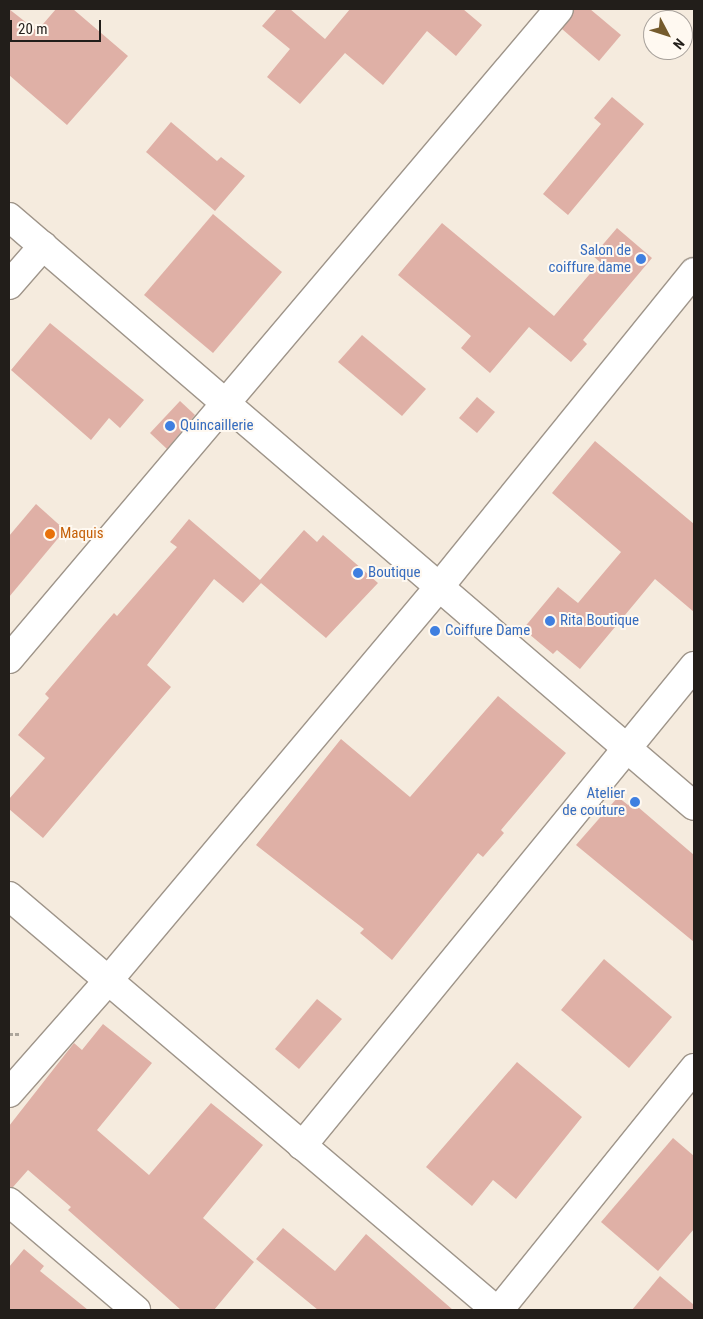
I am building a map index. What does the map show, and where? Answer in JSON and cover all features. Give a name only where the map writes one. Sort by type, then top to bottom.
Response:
[{"type":"street","points":[[9,658],[226,404],[556,10]]},
{"type":"street","points":[[9,217],[694,806]]},
{"type":"street","points":[[9,285],[43,246]]},
{"type":"street","points":[[9,1093],[107,982],[439,587],[694,272]]},
{"type":"street","points":[[302,1146],[625,747],[694,666]]},
{"type":"street","points":[[9,896],[107,982],[498,1310],[694,1068]]},
{"type":"street","points":[[9,1202],[136,1310]]},
{"type":"building","points":[[9,9],[37,31],[56,9],[73,9],[128,56],[67,125],[9,75]]},
{"type":"building","points":[[277,9],[290,9],[325,39],[350,9],[463,9],[482,25],[456,56],[427,31],[383,85],[345,53],[300,104],[267,77],[290,49],[262,26]]},
{"type":"building","points":[[574,9],[590,9],[621,35],[599,61],[562,29]]},
{"type":"building","points":[[612,97],[644,124],[568,215],[543,194],[601,124],[594,118]]},
{"type":"building","points":[[171,122],[217,161],[221,157],[245,176],[215,211],[146,152]]},
{"type":"building","points":[[213,214],[282,272],[213,353],[144,295]]},
{"type":"building","points":[[442,223],[554,316],[600,262],[593,256],[617,228],[652,258],[583,340],[587,344],[571,362],[529,327],[490,373],[461,348],[471,336],[398,275]]},
{"type":"building","points":[[50,323],[144,400],[120,428],[109,418],[91,440],[11,370]]},
{"type":"building","points":[[362,335],[426,389],[402,416],[338,362]]},
{"type":"building","points":[[477,397],[495,412],[477,433],[459,418]]},
{"type":"building","points":[[180,401],[195,415],[167,449],[150,433]]},
{"type":"building","points":[[595,441],[694,524],[694,612],[655,579],[580,669],[557,650],[553,654],[523,629],[558,587],[578,603],[621,552],[552,493]]},
{"type":"building","points":[[36,504],[65,530],[9,597],[9,536]]},
{"type":"building","points":[[189,519],[260,580],[304,530],[317,542],[323,535],[378,583],[326,638],[261,583],[243,603],[214,579],[147,665],[171,687],[43,838],[9,809],[9,799],[45,758],[18,735],[49,698],[45,694],[114,613],[117,616],[177,547],[170,542]]},
{"type":"building","points":[[498,696],[566,753],[501,830],[504,833],[483,857],[478,853],[392,960],[360,933],[364,929],[256,845],[341,739],[410,797]]},
{"type":"building","points":[[618,797],[628,805],[631,801],[694,855],[694,942],[576,845]]},
{"type":"building","points":[[604,959],[672,1017],[629,1068],[561,1010]]},
{"type":"building","points":[[317,999],[342,1019],[299,1069],[275,1049]]},
{"type":"building","points":[[103,1024],[152,1063],[97,1130],[149,1175],[211,1103],[263,1145],[203,1218],[254,1262],[214,1310],[181,1310],[68,1210],[71,1207],[28,1170],[13,1187],[9,1187],[9,1126],[74,1043],[82,1050]]},
{"type":"building","points":[[517,1062],[582,1117],[516,1199],[493,1180],[472,1206],[426,1167]]},
{"type":"building","points":[[673,1138],[694,1156],[694,1229],[658,1271],[601,1222]]},
{"type":"building","points":[[283,1228],[335,1271],[366,1234],[453,1310],[318,1310],[256,1259]]},
{"type":"building","points":[[24,1249],[44,1266],[40,1271],[88,1310],[9,1310],[9,1267]]},
{"type":"building","points":[[660,1276],[694,1305],[694,1310],[632,1310]]},
{"type":"place","name":"Salon de coiffure dame","points":[[641,259]]},
{"type":"place","name":"Quincaillerie","points":[[170,426]]},
{"type":"place","name":"Maquis","points":[[50,534]]},
{"type":"place","name":"Boutique","points":[[358,573]]},
{"type":"place","name":"Rita Boutique","points":[[550,621]]},
{"type":"place","name":"Coiffure Dame","points":[[435,631]]},
{"type":"place","name":"Atelier de couture","points":[[635,802]]}]
